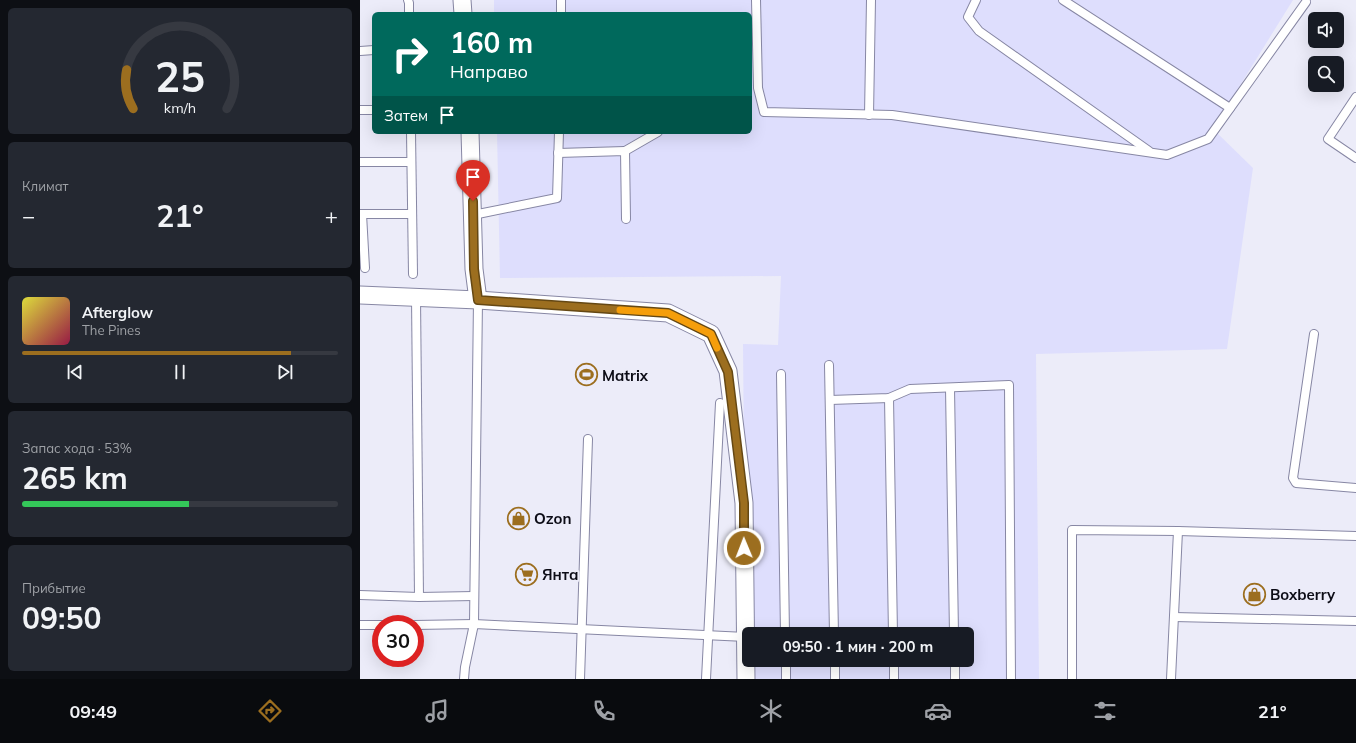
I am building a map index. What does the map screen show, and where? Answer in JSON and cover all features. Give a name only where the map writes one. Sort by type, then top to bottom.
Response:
[{"type":"street","points":[[462,0],[463,12]]},
{"type":"street","points":[[470,134],[474,269],[478,300]]},
{"type":"street","points":[[360,296],[478,300],[668,313],[711,334],[728,372],[722,402],[744,503],[746,627]]},
{"type":"street","points":[[746,667],[746,679]]},
{"type":"lane","points":[[408,0],[409,12]]},
{"type":"lane","points":[[561,0],[561,12]]},
{"type":"lane","points":[[756,0],[758,88],[764,112],[892,115],[1166,155],[1208,139],[1306,1]]},
{"type":"lane","points":[[869,114],[871,0]]},
{"type":"lane","points":[[976,0],[968,17],[979,31],[1151,152]]},
{"type":"lane","points":[[1063,0],[1230,108]]},
{"type":"lane","points":[[360,51],[372,50]]},
{"type":"lane","points":[[1356,97],[1328,139],[1356,158]]},
{"type":"lane","points":[[360,110],[372,110]]},
{"type":"lane","points":[[411,134],[413,274]]},
{"type":"lane","points":[[473,215],[558,198],[559,134]]},
{"type":"lane","points":[[558,153],[625,151],[655,134]]},
{"type":"lane","points":[[625,151],[626,219]]},
{"type":"lane","points":[[360,162],[411,162]]},
{"type":"lane","points":[[365,268],[361,214],[412,214]]},
{"type":"lane","points":[[416,297],[420,597]]},
{"type":"lane","points":[[464,679],[474,624],[478,300]]},
{"type":"lane","points":[[1314,334],[1293,478],[1296,483],[1356,488]]},
{"type":"lane","points":[[829,365],[834,627]]},
{"type":"lane","points":[[781,374],[785,627]]},
{"type":"lane","points":[[830,400],[889,398],[910,389],[1008,385],[1011,679]]},
{"type":"lane","points":[[950,388],[954,627]]},
{"type":"lane","points":[[889,398],[893,627]]},
{"type":"lane","points":[[706,679],[722,402]]},
{"type":"lane","points":[[580,679],[588,439]]},
{"type":"lane","points":[[1072,679],[1072,530],[1178,531],[1356,536]]},
{"type":"lane","points":[[1171,679],[1178,531]]},
{"type":"lane","points":[[360,595],[420,597],[474,596]]},
{"type":"lane","points":[[1174,617],[1356,621]]},
{"type":"lane","points":[[424,625],[474,624],[742,637]]},
{"type":"lane","points":[[360,625],[372,625]]},
{"type":"lane","points":[[786,667],[786,679]]},
{"type":"lane","points":[[835,667],[835,679]]},
{"type":"lane","points":[[894,667],[894,679]]},
{"type":"lane","points":[[955,667],[955,679]]},
{"type":"shaded area","points":[[494,0],[1293,0],[1213,129],[1253,168],[1227,349],[1036,354],[1039,679],[746,679],[746,667],[974,667],[974,627],[746,627],[743,344],[778,345],[781,276],[500,278],[497,134],[752,134],[752,12],[494,12]]},
{"type":"slow traffic","points":[[620,310],[668,313],[711,334],[717,348]]},
{"type":"place","name":"Matrix","points":[[587,375]]},
{"type":"place","name":"Ozon","points":[[519,518]]},
{"type":"place","name":"Янта","points":[[527,574]]},
{"type":"place","name":"Boxberry","points":[[1254,594]]},
{"type":"route","points":[[473,201],[474,269],[478,300],[668,313],[711,334],[728,372],[744,503],[744,548]]}]
